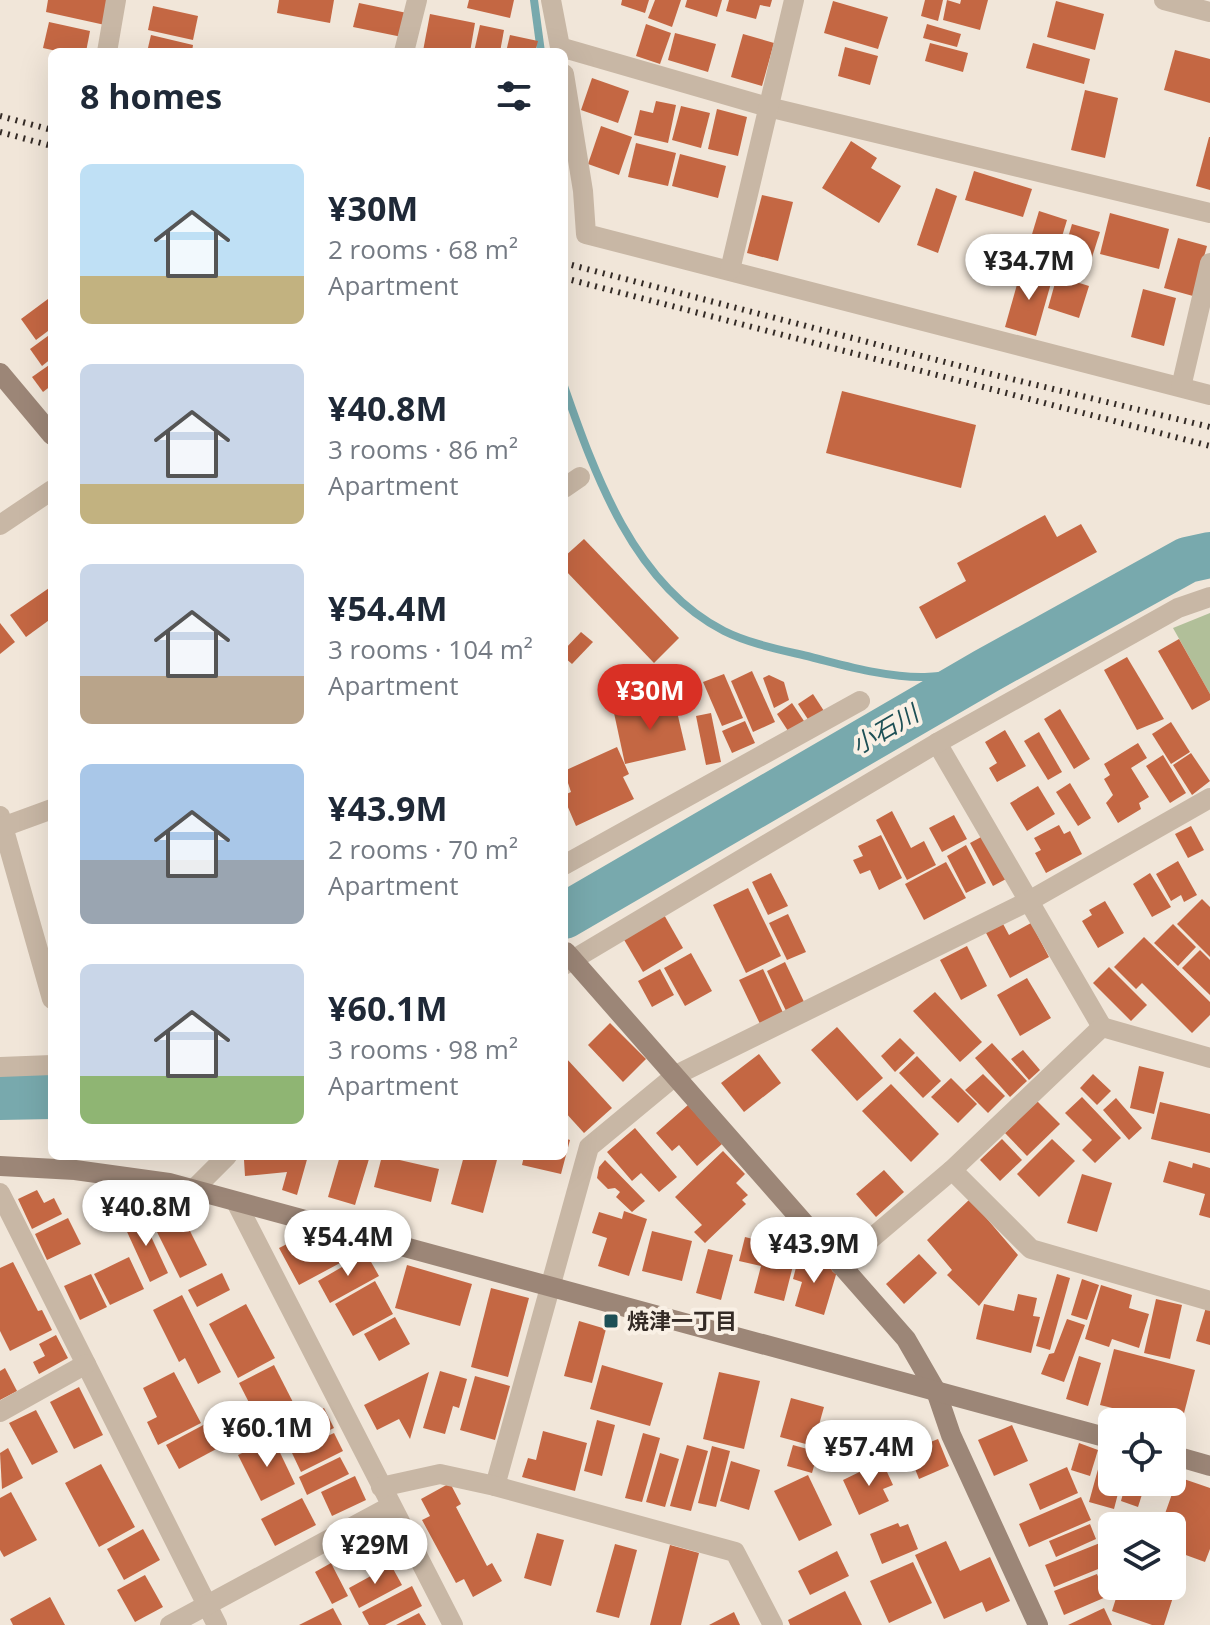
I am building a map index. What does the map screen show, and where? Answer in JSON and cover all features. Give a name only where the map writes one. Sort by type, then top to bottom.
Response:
[{"type":"street","points":[[108,48],[116,0]]},
{"type":"street","points":[[405,48],[417,0]]},
{"type":"street","points":[[551,0],[560,48]]},
{"type":"street","points":[[730,270],[794,0]]},
{"type":"street","points":[[1164,0],[1210,12]]},
{"type":"street","points":[[568,51],[768,107],[1210,213]]},
{"type":"street","points":[[568,99],[583,191],[586,234],[1210,395]]},
{"type":"street","points":[[1181,387],[1210,263]]},
{"type":"street","points":[[0,373],[48,430]]},
{"type":"street","points":[[0,525],[48,493]]},
{"type":"street","points":[[568,955],[1178,608],[1210,597]]},
{"type":"street","points":[[568,863],[860,701]]},
{"type":"street","points":[[937,743],[1102,1027],[1210,1058]]},
{"type":"street","points":[[495,1486],[589,1147],[676,1075],[1029,901],[1210,798]]},
{"type":"street","points":[[48,810],[1,824],[48,985]]},
{"type":"street","points":[[568,957],[676,1075],[906,1339],[936,1391],[951,1435],[1038,1625]]},
{"type":"street","points":[[840,1265],[952,1170],[1102,1027]]},
{"type":"street","points":[[0,1067],[48,1065]]},
{"type":"street","points":[[193,1190],[223,1160]]},
{"type":"street","points":[[0,1166],[128,1176],[193,1190],[1098,1435]]},
{"type":"street","points":[[952,1170],[1031,1249],[1210,1301]]},
{"type":"street","points":[[0,1193],[217,1625]]},
{"type":"street","points":[[236,1202],[453,1625]]},
{"type":"street","points":[[0,1412],[86,1364]]},
{"type":"street","points":[[1186,1459],[1210,1466]]},
{"type":"street","points":[[381,1487],[440,1474],[495,1486],[735,1552],[773,1625]]},
{"type":"street","points":[[170,1625],[391,1506]]},
{"type":"green space","points":[[1210,613],[1210,694],[1173,628]]},
{"type":"building","points":[[48,0],[110,0],[105,25],[46,12]]},
{"type":"building","points":[[279,0],[334,0],[330,23],[277,13]]},
{"type":"building","points":[[469,0],[514,0],[510,18],[467,8]]},
{"type":"building","points":[[622,0],[649,0],[645,13],[621,5]]},
{"type":"building","points":[[655,0],[681,0],[672,27],[648,18]]},
{"type":"building","points":[[687,0],[722,0],[717,17],[685,7]]},
{"type":"building","points":[[729,0],[772,0],[770,7],[760,5],[756,19],[726,11]]},
{"type":"building","points":[[925,0],[943,0],[938,21],[921,16]]},
{"type":"building","points":[[947,0],[960,4],[961,0],[988,0],[980,30],[943,20]]},
{"type":"building","points":[[833,1],[888,17],[878,49],[824,33]]},
{"type":"building","points":[[1056,1],[1104,14],[1095,50],[1047,37]]},
{"type":"building","points":[[359,3],[407,13],[402,37],[353,27]]},
{"type":"building","points":[[153,6],[198,16],[193,40],[148,30]]},
{"type":"building","points":[[430,14],[475,23],[471,48],[424,48]]},
{"type":"building","points":[[49,22],[90,31],[87,48],[43,48]]},
{"type":"building","points":[[646,24],[671,33],[660,64],[636,56]]},
{"type":"building","points":[[927,24],[961,34],[957,47],[923,38]]},
{"type":"building","points":[[480,25],[504,30],[501,48],[475,48]]},
{"type":"building","points":[[675,33],[716,44],[708,72],[668,60]]},
{"type":"building","points":[[743,34],[774,43],[762,86],[731,77]]},
{"type":"building","points":[[151,35],[193,45],[193,48],[148,48]]},
{"type":"building","points":[[510,35],[538,41],[536,48],[507,48]]},
{"type":"building","points":[[930,43],[968,53],[963,72],[925,61]]},
{"type":"building","points":[[1033,43],[1090,59],[1084,84],[1026,68]]},
{"type":"building","points":[[845,47],[878,56],[870,85],[838,76]]},
{"type":"building","points":[[1175,50],[1210,59],[1210,103],[1164,90]]},
{"type":"building","points":[[592,78],[629,91],[618,123],[581,110]]},
{"type":"building","points":[[1085,90],[1118,98],[1105,158],[1071,150]]},
{"type":"building","points":[[656,101],[676,105],[668,143],[634,135],[640,110],[653,113]]},
{"type":"building","points":[[681,106],[710,113],[701,148],[672,140]]},
{"type":"building","points":[[717,109],[747,117],[738,156],[708,149]]},
{"type":"building","points":[[601,126],[632,137],[619,175],[588,164]]},
{"type":"building","points":[[1210,137],[1210,190],[1196,186]]},
{"type":"building","points":[[851,141],[877,158],[871,168],[901,186],[879,223],[822,188]]},
{"type":"building","points":[[636,143],[676,153],[668,186],[628,177]]},
{"type":"building","points":[[680,154],[726,166],[718,198],[672,186]]},
{"type":"building","points":[[974,171],[1032,189],[1023,217],[965,200]]},
{"type":"building","points":[[936,188],[957,196],[938,253],[917,245]]},
{"type":"building","points":[[762,195],[793,202],[778,261],[747,253]]},
{"type":"building","points":[[1039,211],[1067,220],[1054,263],[1026,254]]},
{"type":"building","points":[[1110,213],[1169,229],[1159,269],[1100,254]]},
{"type":"building","points":[[1072,224],[1100,232],[1087,273],[1060,265]]},
{"type":"building","points":[[1007,236],[1025,241],[1015,273],[998,268]]},
{"type":"building","points":[[1178,238],[1207,246],[1193,296],[1164,288]]},
{"type":"building","points":[[1022,267],[1053,276],[1036,336],[1005,327]]},
{"type":"building","points":[[1057,276],[1089,286],[1079,318],[1048,308]]},
{"type":"building","points":[[1143,289],[1176,298],[1164,346],[1131,337]]},
{"type":"building","points":[[48,299],[48,331],[36,340],[21,319]]},
{"type":"building","points":[[48,336],[48,361],[42,366],[30,349]]},
{"type":"building","points":[[48,366],[48,388],[43,392],[32,377]]},
{"type":"building","points":[[842,391],[976,425],[961,488],[826,453]]},
{"type":"building","points":[[1045,515],[1057,537],[1081,524],[1097,552],[936,639],[919,607],[966,581],[957,563]]},
{"type":"building","points":[[584,539],[679,638],[654,663],[568,573],[568,553]]},
{"type":"building","points":[[48,589],[48,621],[26,637],[10,615]]},
{"type":"building","points":[[0,623],[15,642],[0,654]]},
{"type":"building","points":[[581,632],[593,642],[572,664],[568,660],[568,646]]},
{"type":"building","points":[[1179,639],[1210,694],[1210,700],[1192,710],[1158,651]]},
{"type":"building","points":[[1127,657],[1164,719],[1137,730],[1104,670]]},
{"type":"building","points":[[752,671],[775,722],[753,732],[731,681]]},
{"type":"building","points":[[724,674],[743,718],[722,726],[703,682]]},
{"type":"building","points":[[769,675],[784,682],[789,700],[774,708],[763,678]]},
{"type":"building","points":[[813,694],[824,711],[809,721],[798,704]]},
{"type":"building","points":[[674,699],[686,750],[625,764],[614,713]]},
{"type":"building","points":[[792,703],[806,724],[790,734],[777,714]]},
{"type":"building","points":[[1060,709],[1090,759],[1074,769],[1044,719]]},
{"type":"building","points":[[711,713],[721,762],[706,765],[696,716]]},
{"type":"building","points":[[745,721],[755,743],[732,753],[722,731]]},
{"type":"building","points":[[1171,722],[1190,752],[1171,764],[1152,734]]},
{"type":"building","points":[[1005,730],[1026,766],[997,782],[989,768],[997,763],[985,742]]},
{"type":"building","points":[[1039,732],[1062,772],[1048,780],[1024,741]]},
{"type":"building","points":[[1138,743],[1147,758],[1131,768],[1149,797],[1139,803],[1141,809],[1118,823],[1106,803],[1113,795],[1104,779],[1110,775],[1104,764]]},
{"type":"building","points":[[617,747],[629,774],[623,777],[634,799],[576,826],[568,807],[568,793],[571,792],[568,769]]},
{"type":"building","points":[[1191,753],[1210,781],[1192,795],[1173,765]]},
{"type":"building","points":[[1163,755],[1186,793],[1170,803],[1146,766]]},
{"type":"building","points":[[1070,783],[1091,818],[1078,826],[1056,792]]},
{"type":"building","points":[[1038,786],[1055,814],[1027,831],[1010,803]]},
{"type":"building","points":[[892,811],[911,848],[924,841],[936,865],[907,880],[876,820]]},
{"type":"building","points":[[954,815],[967,839],[942,852],[929,828]]},
{"type":"building","points":[[1059,825],[1064,834],[1070,831],[1082,854],[1046,873],[1035,853],[1041,850],[1034,838]]},
{"type":"building","points":[[1191,826],[1204,850],[1188,858],[1175,834]]},
{"type":"building","points":[[881,835],[902,878],[879,890],[870,870],[860,874],[853,860],[863,856],[858,846]]},
{"type":"building","points":[[983,836],[1006,879],[993,886],[970,843]]},
{"type":"building","points":[[966,845],[986,883],[966,893],[947,856]]},
{"type":"building","points":[[1178,861],[1197,895],[1184,902],[1181,895],[1171,901],[1156,874]]},
{"type":"building","points":[[946,862],[966,898],[924,920],[905,884]]},
{"type":"building","points":[[771,873],[788,906],[768,915],[752,882]]},
{"type":"building","points":[[1150,873],[1171,907],[1152,917],[1133,884]]},
{"type":"building","points":[[748,888],[781,956],[746,973],[713,905]]},
{"type":"building","points":[[1202,899],[1210,907],[1210,957],[1177,924]]},
{"type":"building","points":[[1105,901],[1124,933],[1098,948],[1082,921],[1092,915],[1089,910]]},
{"type":"building","points":[[663,913],[683,948],[643,972],[623,938]]},
{"type":"building","points":[[788,914],[806,952],[787,960],[769,923]]},
{"type":"building","points":[[1002,922],[1009,935],[1031,923],[1049,957],[1010,978],[985,931]]},
{"type":"building","points":[[1173,924],[1196,947],[1178,966],[1154,943]]},
{"type":"building","points":[[1144,937],[1210,1002],[1210,1015],[1192,1033],[1142,983],[1136,989],[1114,967]]},
{"type":"building","points":[[967,946],[987,986],[961,1000],[940,960]]},
{"type":"building","points":[[1200,950],[1210,960],[1210,995],[1182,968]]},
{"type":"building","points":[[691,953],[712,991],[685,1006],[664,968]]},
{"type":"building","points":[[785,962],[805,1004],[787,1013],[767,971]]},
{"type":"building","points":[[1109,967],[1147,1005],[1131,1021],[1093,983]]},
{"type":"building","points":[[660,969],[674,995],[652,1007],[638,981]]},
{"type":"building","points":[[763,969],[785,1017],[762,1028],[739,980]]},
{"type":"building","points":[[1027,978],[1051,1018],[1020,1036],[997,995]]},
{"type":"building","points":[[935,992],[982,1042],[960,1062],[913,1011]]},
{"type":"building","points":[[610,1023],[646,1059],[623,1082],[588,1045]]},
{"type":"building","points":[[837,1027],[883,1078],[857,1101],[811,1050]]},
{"type":"building","points":[[900,1038],[915,1053],[895,1072],[881,1056]]},
{"type":"building","points":[[992,1043],[1027,1081],[1010,1097],[975,1058]]},
{"type":"building","points":[[1023,1050],[1040,1070],[1029,1080],[1011,1059]]},
{"type":"building","points":[[759,1054],[781,1083],[744,1112],[721,1083]]},
{"type":"building","points":[[917,1056],[941,1081],[923,1098],[899,1073]]},
{"type":"building","points":[[568,1060],[612,1108],[584,1133],[568,1115]]},
{"type":"building","points":[[1139,1066],[1164,1072],[1154,1114],[1130,1108]]},
{"type":"building","points":[[983,1074],[1005,1096],[988,1113],[965,1090]]},
{"type":"building","points":[[1093,1074],[1111,1091],[1097,1105],[1080,1088]]},
{"type":"building","points":[[951,1078],[977,1104],[958,1123],[931,1097]]},
{"type":"building","points":[[891,1084],[939,1134],[911,1162],[862,1111]]},
{"type":"building","points":[[1082,1097],[1121,1138],[1095,1163],[1082,1150],[1092,1140],[1065,1113]]},
{"type":"building","points":[[1116,1098],[1142,1128],[1129,1140],[1103,1110]]},
{"type":"building","points":[[1037,1101],[1060,1124],[1027,1156],[1005,1133]]},
{"type":"building","points":[[1160,1102],[1210,1114],[1210,1153],[1151,1139]]},
{"type":"building","points":[[688,1105],[722,1144],[697,1166],[679,1145],[672,1151],[656,1133]]},
{"type":"building","points":[[635,1128],[677,1177],[659,1192],[641,1173],[632,1181],[607,1152]]},
{"type":"building","points":[[1002,1139],[1022,1160],[1000,1181],[980,1160]]},
{"type":"building","points":[[1052,1139],[1075,1161],[1039,1197],[1017,1174]]},
{"type":"building","points":[[723,1151],[745,1174],[736,1183],[748,1195],[742,1200],[746,1204],[705,1243],[694,1232],[702,1225],[675,1197]]},
{"type":"building","points":[[244,1160],[307,1160],[297,1195],[282,1190],[287,1172],[245,1176]]},
{"type":"building","points":[[339,1160],[369,1160],[355,1205],[328,1197]]},
{"type":"building","points":[[381,1160],[400,1160],[439,1169],[431,1202],[374,1187]]},
{"type":"building","points":[[463,1160],[497,1160],[483,1213],[451,1204]]},
{"type":"building","points":[[523,1160],[565,1160],[561,1174],[522,1165]]},
{"type":"building","points":[[605,1160],[645,1201],[632,1212],[616,1197],[620,1192],[615,1188],[608,1189],[597,1178],[599,1167]]},
{"type":"building","points":[[1169,1161],[1192,1168],[1193,1163],[1210,1168],[1210,1218],[1199,1215],[1205,1194],[1163,1182]]},
{"type":"building","points":[[884,1170],[904,1192],[876,1217],[856,1194]]},
{"type":"building","points":[[1082,1174],[1112,1183],[1097,1232],[1067,1223]]},
{"type":"building","points":[[37,1190],[44,1203],[54,1198],[62,1214],[32,1229],[18,1199]]},
{"type":"building","points":[[970,1199],[1018,1255],[979,1306],[947,1275],[952,1270],[927,1240]]},
{"type":"building","points":[[178,1207],[207,1265],[180,1278],[151,1220]]},
{"type":"building","points":[[624,1211],[647,1219],[629,1276],[598,1266],[607,1238],[592,1233],[599,1212],[622,1219]]},
{"type":"building","points":[[141,1215],[168,1273],[150,1282],[123,1223]]},
{"type":"building","points":[[68,1218],[81,1244],[47,1260],[35,1234]]},
{"type":"building","points":[[652,1231],[692,1241],[682,1281],[642,1271]]},
{"type":"building","points":[[294,1232],[351,1247],[355,1255],[299,1285],[279,1248],[291,1242]]},
{"type":"building","points":[[745,1237],[797,1250],[784,1301],[754,1293],[761,1266],[739,1261]]},
{"type":"building","points":[[708,1249],[733,1255],[721,1300],[696,1293]]},
{"type":"building","points":[[366,1253],[379,1276],[330,1303],[318,1281]]},
{"type":"building","points":[[919,1254],[937,1273],[904,1304],[886,1284]]},
{"type":"building","points":[[799,1256],[838,1268],[824,1315],[795,1306],[802,1282],[793,1279]]},
{"type":"building","points":[[129,1257],[144,1289],[110,1305],[94,1274]]},
{"type":"building","points":[[13,1262],[38,1311],[42,1310],[52,1330],[10,1351],[0,1331],[0,1268]]},
{"type":"building","points":[[407,1265],[472,1284],[460,1326],[395,1308]]},
{"type":"building","points":[[222,1273],[230,1290],[197,1307],[188,1290]]},
{"type":"building","points":[[91,1274],[107,1307],[80,1320],[64,1286]]},
{"type":"building","points":[[1057,1274],[1070,1278],[1050,1350],[1036,1346]]},
{"type":"building","points":[[1082,1279],[1099,1285],[1087,1320],[1071,1315]]},
{"type":"building","points":[[375,1281],[393,1314],[353,1336],[335,1304]]},
{"type":"building","points":[[1101,1285],[1132,1295],[1129,1308],[1149,1314],[1139,1348],[1112,1339],[1109,1347],[1085,1339]]},
{"type":"building","points":[[491,1288],[529,1298],[508,1377],[471,1367]]},
{"type":"building","points":[[1018,1294],[1037,1298],[1033,1316],[1040,1317],[1031,1353],[976,1339],[984,1304],[1014,1311]]},
{"type":"building","points":[[182,1295],[221,1372],[198,1384],[185,1358],[179,1362],[153,1310]]},
{"type":"building","points":[[1156,1299],[1182,1305],[1170,1359],[1144,1353]]},
{"type":"building","points":[[246,1304],[275,1358],[238,1378],[209,1324]]},
{"type":"building","points":[[1207,1304],[1210,1304],[1210,1345],[1196,1341]]},
{"type":"building","points":[[395,1317],[410,1344],[379,1361],[364,1334]]},
{"type":"building","points":[[1067,1319],[1085,1325],[1064,1382],[1041,1374],[1049,1354],[1054,1353]]},
{"type":"building","points":[[579,1321],[606,1329],[592,1383],[564,1376]]},
{"type":"building","points":[[56,1335],[68,1358],[39,1374],[33,1362],[45,1356],[39,1344]]},
{"type":"building","points":[[1114,1349],[1195,1370],[1185,1408],[1112,1408],[1100,1405]]},
{"type":"building","points":[[1079,1356],[1101,1363],[1088,1406],[1066,1399]]},
{"type":"building","points":[[274,1365],[299,1414],[264,1432],[239,1383]]},
{"type":"building","points":[[602,1365],[663,1383],[650,1426],[590,1409]]},
{"type":"building","points":[[5,1368],[17,1391],[0,1400],[0,1371]]},
{"type":"building","points":[[440,1371],[467,1379],[459,1408],[453,1406],[445,1434],[423,1428]]},
{"type":"building","points":[[174,1372],[201,1423],[158,1445],[147,1422],[157,1417],[143,1388]]},
{"type":"building","points":[[429,1372],[410,1439],[399,1419],[377,1430],[364,1405]]},
{"type":"building","points":[[719,1372],[760,1381],[744,1449],[703,1439]]},
{"type":"building","points":[[475,1376],[510,1386],[495,1440],[460,1430]]},
{"type":"building","points":[[79,1387],[103,1435],[74,1449],[50,1402]]},
{"type":"building","points":[[791,1398],[824,1407],[813,1446],[780,1437]]},
{"type":"building","points":[[324,1408],[334,1428],[287,1450],[278,1430]]},
{"type":"building","points":[[36,1410],[58,1452],[32,1465],[9,1423]]},
{"type":"building","points":[[597,1420],[615,1425],[602,1476],[584,1471]]},
{"type":"building","points":[[207,1423],[220,1447],[179,1469],[166,1445]]},
{"type":"building","points":[[1012,1425],[1028,1461],[994,1476],[978,1440]]},
{"type":"building","points":[[543,1431],[587,1443],[575,1491],[522,1477],[528,1458],[536,1460]]},
{"type":"building","points":[[334,1433],[343,1451],[301,1472],[292,1453]]},
{"type":"building","points":[[643,1433],[660,1438],[642,1502],[625,1498]]},
{"type":"building","points":[[273,1438],[295,1484],[261,1501],[238,1455]]},
{"type":"building","points":[[938,1439],[949,1466],[919,1479],[908,1451]]},
{"type":"building","points":[[1079,1443],[1098,1450],[1090,1476],[1071,1470]]},
{"type":"building","points":[[687,1445],[708,1451],[691,1511],[670,1506]]},
{"type":"building","points":[[793,1445],[818,1452],[812,1473],[787,1466]]},
{"type":"building","points":[[712,1446],[730,1451],[716,1507],[698,1503]]},
{"type":"building","points":[[8,1448],[23,1478],[2,1489],[0,1453]]},
{"type":"building","points":[[660,1453],[679,1459],[665,1507],[646,1502]]},
{"type":"building","points":[[340,1457],[349,1474],[307,1495],[299,1477]]},
{"type":"building","points":[[731,1461],[760,1470],[749,1510],[720,1501]]},
{"type":"building","points":[[882,1461],[893,1485],[883,1489],[889,1501],[859,1515],[843,1480]]},
{"type":"building","points":[[101,1464],[135,1527],[99,1547],[65,1483]]},
{"type":"building","points":[[1067,1467],[1078,1493],[1040,1510],[1029,1484]]},
{"type":"building","points":[[1098,1469],[1098,1496],[1117,1496],[1114,1509],[1089,1502]]},
{"type":"building","points":[[808,1475],[832,1525],[799,1541],[774,1491]]},
{"type":"building","points":[[355,1476],[366,1500],[332,1516],[321,1492]]},
{"type":"building","points":[[1186,1480],[1210,1488],[1210,1549],[1205,1562],[1186,1555],[1186,1512],[1166,1512],[1171,1496],[1186,1496]]},
{"type":"building","points":[[450,1483],[461,1504],[456,1507],[487,1566],[492,1563],[502,1581],[473,1597],[464,1579],[456,1583],[422,1520],[430,1516],[421,1499]]},
{"type":"building","points":[[11,1492],[37,1540],[4,1557],[0,1550],[0,1498]]},
{"type":"building","points":[[1122,1496],[1142,1496],[1138,1507],[1121,1501]]},
{"type":"building","points":[[1081,1497],[1091,1520],[1029,1547],[1019,1524]]},
{"type":"building","points":[[302,1498],[316,1525],[275,1546],[261,1519]]},
{"type":"building","points":[[376,1521],[388,1543],[345,1565],[334,1543]]},
{"type":"building","points":[[898,1523],[900,1527],[908,1524],[918,1549],[882,1564],[870,1534]]},
{"type":"building","points":[[1090,1524],[1096,1539],[1056,1557],[1049,1541]]},
{"type":"building","points":[[143,1529],[160,1560],[124,1580],[107,1549]]},
{"type":"building","points":[[537,1533],[564,1540],[551,1586],[524,1578]]},
{"type":"building","points":[[946,1541],[960,1571],[990,1557],[1010,1601],[986,1612],[982,1602],[944,1619],[915,1555]]},
{"type":"building","points":[[615,1544],[637,1550],[619,1618],[596,1612]]},
{"type":"building","points":[[1098,1544],[1098,1569],[1054,1587],[1045,1565]]},
{"type":"building","points":[[670,1545],[699,1553],[681,1625],[650,1625]]},
{"type":"building","points":[[837,1551],[849,1576],[810,1595],[798,1571]]},
{"type":"building","points":[[913,1562],[932,1603],[889,1623],[870,1581]]},
{"type":"building","points":[[331,1563],[348,1596],[332,1604],[315,1572]]},
{"type":"building","points":[[391,1565],[402,1585],[359,1608],[349,1588]]},
{"type":"building","points":[[1097,1574],[1098,1577],[1099,1600],[1064,1615],[1054,1591]]},
{"type":"building","points":[[145,1575],[163,1607],[135,1622],[117,1590]]},
{"type":"building","points":[[412,1586],[422,1606],[385,1625],[369,1625],[362,1612]]},
{"type":"building","points":[[845,1591],[862,1625],[790,1625],[788,1620]]},
{"type":"building","points":[[50,1597],[65,1625],[13,1625],[10,1619]]},
{"type":"building","points":[[1115,1600],[1172,1600],[1164,1625],[1152,1625],[1112,1611]]},
{"type":"building","points":[[333,1608],[342,1625],[299,1625]]},
{"type":"building","points":[[1104,1608],[1112,1625],[1068,1625]]},
{"type":"building","points":[[734,1612],[740,1625],[709,1625]]},
{"type":"building","points":[[419,1613],[426,1625],[396,1625]]},
{"type":"waterway","points":[[534,0],[540,48]]},
{"type":"waterway","points":[[568,397],[589,455],[622,525],[665,586],[693,611],[744,640],[868,671],[925,677],[986,671]]},
{"type":"waterway","name":"小石川","points":[[568,914],[986,671],[1187,560],[1210,555]]},
{"type":"waterway","name":"小石川","points":[[0,1097],[48,1096]]},
{"type":"railway","points":[[0,116],[48,129]]},
{"type":"railway","points":[[0,132],[48,145]]},
{"type":"railway","points":[[568,264],[987,373],[1210,427]]},
{"type":"railway","points":[[568,279],[1210,446]]},
{"type":"place","name":"焼津一丁目","points":[[611,1321]]}]
